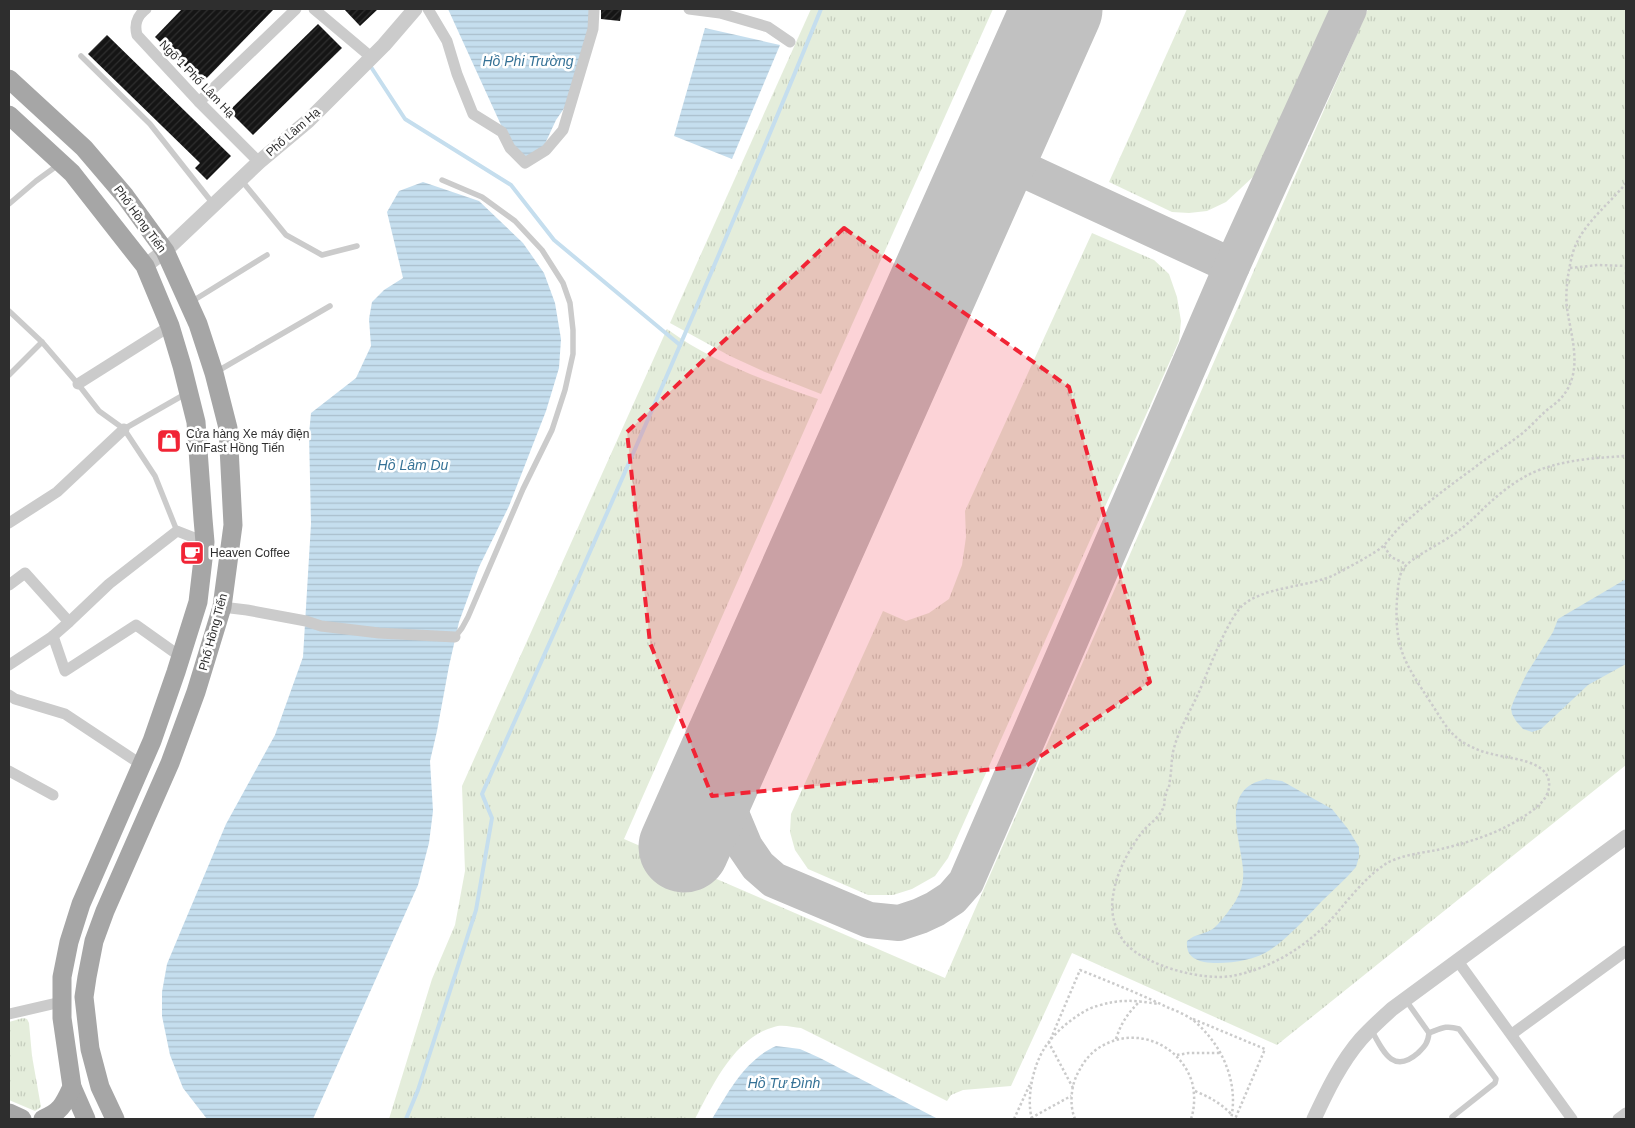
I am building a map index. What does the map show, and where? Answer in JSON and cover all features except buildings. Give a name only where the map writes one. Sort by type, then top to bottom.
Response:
[{"type":"main road","name":"Phố Hồng Tiến","points":[[9,79],[84,148],[125,196],[165,251],[189,303],[214,373],[228,428],[233,525],[222,607],[196,692],[170,763],[105,910],[94,942],[84,997],[90,1048],[100,1087],[116,1119]]},
{"type":"main road","name":"Phố Hồng Tiến","points":[[9,115],[78,181],[145,266],[170,326],[196,422],[204,542],[198,602],[152,741],[81,904],[69,942],[62,977],[61,1002],[72,1087],[86,1119]]},
{"type":"main road","points":[[43,1119],[53,1115],[63,1107],[72,1087]]},
{"type":"main road","points":[[9,1113],[22,1119]]},
{"type":"street","name":"Ngõ 1 Phố Lâm Hạ","points":[[146,9],[136,23],[137,35],[199,102],[259,162]]},
{"type":"street","points":[[199,102],[296,9]]},
{"type":"street","points":[[314,9],[371,57]]},
{"type":"street","points":[[428,9],[447,41],[457,74],[473,114],[502,132],[510,148],[525,163],[546,150],[563,130],[593,30],[594,9]]},
{"type":"street","points":[[689,9],[720,13],[768,27],[790,42]]},
{"type":"street","name":"Phố Lâm Hạ","points":[[145,266],[165,251],[240,179],[308,121],[384,45],[408,12]]},
{"type":"street","points":[[78,384],[170,326]]},
{"type":"street","points":[[9,523],[57,492],[124,429]]},
{"type":"street","points":[[9,665],[53,636],[110,584],[177,531],[204,542]]},
{"type":"street","points":[[9,585],[25,573],[70,622]]},
{"type":"street","points":[[222,607],[298,619],[331,628],[379,633],[455,637]]},
{"type":"street","points":[[53,636],[65,671],[136,625],[181,657]]},
{"type":"street","points":[[9,695],[15,699],[65,714],[142,765]]},
{"type":"street","points":[[9,771],[53,795]]},
{"type":"street","points":[[1314,1119],[1340,1067],[1350,1053],[1371,1029],[1404,999],[1626,837]]},
{"type":"street","points":[[1512,1034],[1626,951]]},
{"type":"street","points":[[1457,960],[1572,1119]]},
{"type":"street","points":[[9,1014],[61,1002]]},
{"type":"street","points":[[1618,1119],[1626,1113]]},
{"type":"lane","points":[[81,56],[150,124],[214,204]]},
{"type":"lane","points":[[9,204],[61,163]]},
{"type":"lane","points":[[240,179],[286,236],[322,255],[357,246]]},
{"type":"lane","points":[[442,180],[482,197],[515,221],[542,250],[563,283],[570,303],[573,330],[573,354],[565,390],[552,430],[468,617],[455,637]]},
{"type":"lane","points":[[189,303],[267,255]]},
{"type":"lane","points":[[214,373],[330,306]]},
{"type":"lane","points":[[9,311],[42,342],[98,411],[124,429],[155,476],[177,531]]},
{"type":"lane","points":[[9,375],[42,342]]},
{"type":"lane","points":[[124,429],[188,392]]},
{"type":"lane","points":[[1404,999],[1430,1033]]},
{"type":"lane","points":[[1430,1033],[1450,1026],[1459,1029],[1496,1079],[1495,1083],[1452,1117]]},
{"type":"lane","points":[[1371,1029],[1388,1057],[1396,1062],[1404,1062],[1413,1057],[1427,1045],[1430,1033]]},
{"type":"path","points":[[1626,183],[1586,228],[1576,244],[1572,256],[1568,282],[1567,310],[1572,332],[1574,367],[1571,382],[1563,396],[1524,432],[1474,468],[1396,530],[1384,546],[1328,578],[1282,589],[1249,601],[1240,608],[1232,620],[1174,746],[1170,787],[1165,794],[1165,806],[1130,850],[1113,893],[1113,917],[1123,941],[1136,951],[1169,968],[1206,976],[1224,977],[1247,972],[1290,953],[1313,938],[1369,879],[1392,860],[1459,844],[1496,832],[1531,812],[1542,802],[1550,784],[1544,770],[1527,761],[1478,750],[1459,740],[1441,720],[1415,680],[1401,652],[1396,621],[1400,576],[1406,564],[1461,530],[1486,506],[1518,480],[1531,473],[1552,465],[1626,456]]},
{"type":"path","points":[[1570,268],[1598,265],[1626,266],[1626,276]]},
{"type":"path","points":[[1384,546],[1391,557],[1406,564]]},
{"type":"path","points":[[1048,1043],[1080,970],[1265,1049],[1235,1119]]},
{"type":"path","points":[[1014,1119],[1044,1048],[1066,1023],[1095,1006],[1128,1000],[1162,1004]]},
{"type":"path","points":[[1116,1040],[1121,1024],[1140,1001]]},
{"type":"path","points":[[1192,1019],[1215,1043],[1230,1073],[1234,1106],[1231,1119]]},
{"type":"path","points":[[1075,1119],[1071,1096],[1075,1076],[1086,1059],[1101,1046],[1120,1038],[1141,1038],[1160,1043],[1177,1055],[1189,1072],[1194,1091],[1194,1111],[1190,1119]]},
{"type":"path","points":[[1048,1043],[1073,1088]]},
{"type":"path","points":[[1177,1055],[1220,1053]]},
{"type":"path","points":[[1031,1081],[1031,1119],[1071,1096]]},
{"type":"path","points":[[1194,1091],[1210,1097],[1226,1108],[1232,1115]]},
{"type":"highlighted area","points":[[844,228],[1069,387],[1150,682],[1026,766],[712,796],[650,643],[627,432]]},
{"type":"green space","points":[[811,9],[993,9],[821,394],[730,356],[670,323]]},
{"type":"green space","points":[[1187,9],[1330,9],[1268,153],[1254,176],[1226,202],[1207,211],[1189,213],[1172,212],[1109,182]]},
{"type":"green space","points":[[1368,9],[1626,9],[1626,765],[1277,1045],[1072,953],[1011,1086],[963,1090],[951,1095],[947,1101],[801,1028],[780,1026],[760,1032],[736,1052],[717,1078],[695,1119],[389,1119],[432,979],[455,925],[465,871],[462,786],[667,329],[684,341],[740,370],[818,399],[624,839],[945,978]]},
{"type":"green space","points":[[1092,233],[1154,260],[1169,274],[1177,297],[1181,321],[1179,341],[948,858],[935,876],[912,889],[893,895],[868,895],[808,869],[795,850],[790,832],[791,814],[883,611],[906,621],[929,613],[949,599],[962,565],[966,537],[965,511]]},
{"type":"green space","points":[[23,1018],[27,1019],[29,1023],[32,1056],[41,1107],[35,1111],[9,1100],[9,1022]]},
{"type":"water","name":"Hồ Phi Trường","points":[[448,9],[593,9],[593,23],[565,107],[556,120],[544,146],[527,158],[511,147]]},
{"type":"water","points":[[705,28],[780,45],[732,159],[674,136]]},
{"type":"water","name":"Hồ Lâm Du","points":[[423,182],[479,201],[523,243],[544,273],[555,303],[561,339],[559,368],[546,411],[509,506],[479,567],[459,622],[430,761],[433,811],[429,843],[418,885],[313,1119],[207,1119],[183,1088],[170,1055],[162,1016],[162,992],[167,964],[226,824],[275,735],[303,657],[311,524],[309,434],[311,413],[356,378],[371,346],[369,319],[372,302],[384,290],[403,278],[387,212],[399,191]]},
{"type":"water","points":[[1626,579],[1626,664],[1588,685],[1541,729],[1532,732],[1523,729],[1512,714],[1511,708],[1527,673],[1553,632],[1558,619]]},
{"type":"water","points":[[1267,779],[1282,781],[1332,809],[1359,847],[1356,867],[1297,928],[1270,950],[1256,957],[1238,961],[1220,963],[1200,961],[1189,953],[1187,941],[1216,926],[1239,895],[1243,880],[1236,815],[1238,802],[1243,792],[1252,784]]},
{"type":"water","name":"Hồ Tư Đình","points":[[776,1046],[800,1049],[820,1058],[938,1119],[712,1119],[739,1077],[755,1059]]},
{"type":"waterway","points":[[406,1119],[418,1090],[476,910],[492,818],[482,794],[655,403],[821,9]]},
{"type":"waterway","points":[[371,67],[405,119],[511,185],[554,240],[680,345]]},
{"type":"taxiway","points":[[730,744],[728,793],[732,816],[745,847],[758,866],[774,880],[869,920],[899,923],[935,909],[952,898],[966,882],[1232,266],[1349,9]]},
{"type":"taxiway","points":[[992,155],[1232,266]]},
{"type":"runway","points":[[684,847],[1057,9]]},
{"type":"place","name":"Cửa hàng Xe máy điện VinFast Hồng Tiến","points":[[169,441]]},
{"type":"place","name":"Heaven Coffee","points":[[192,553]]}]
